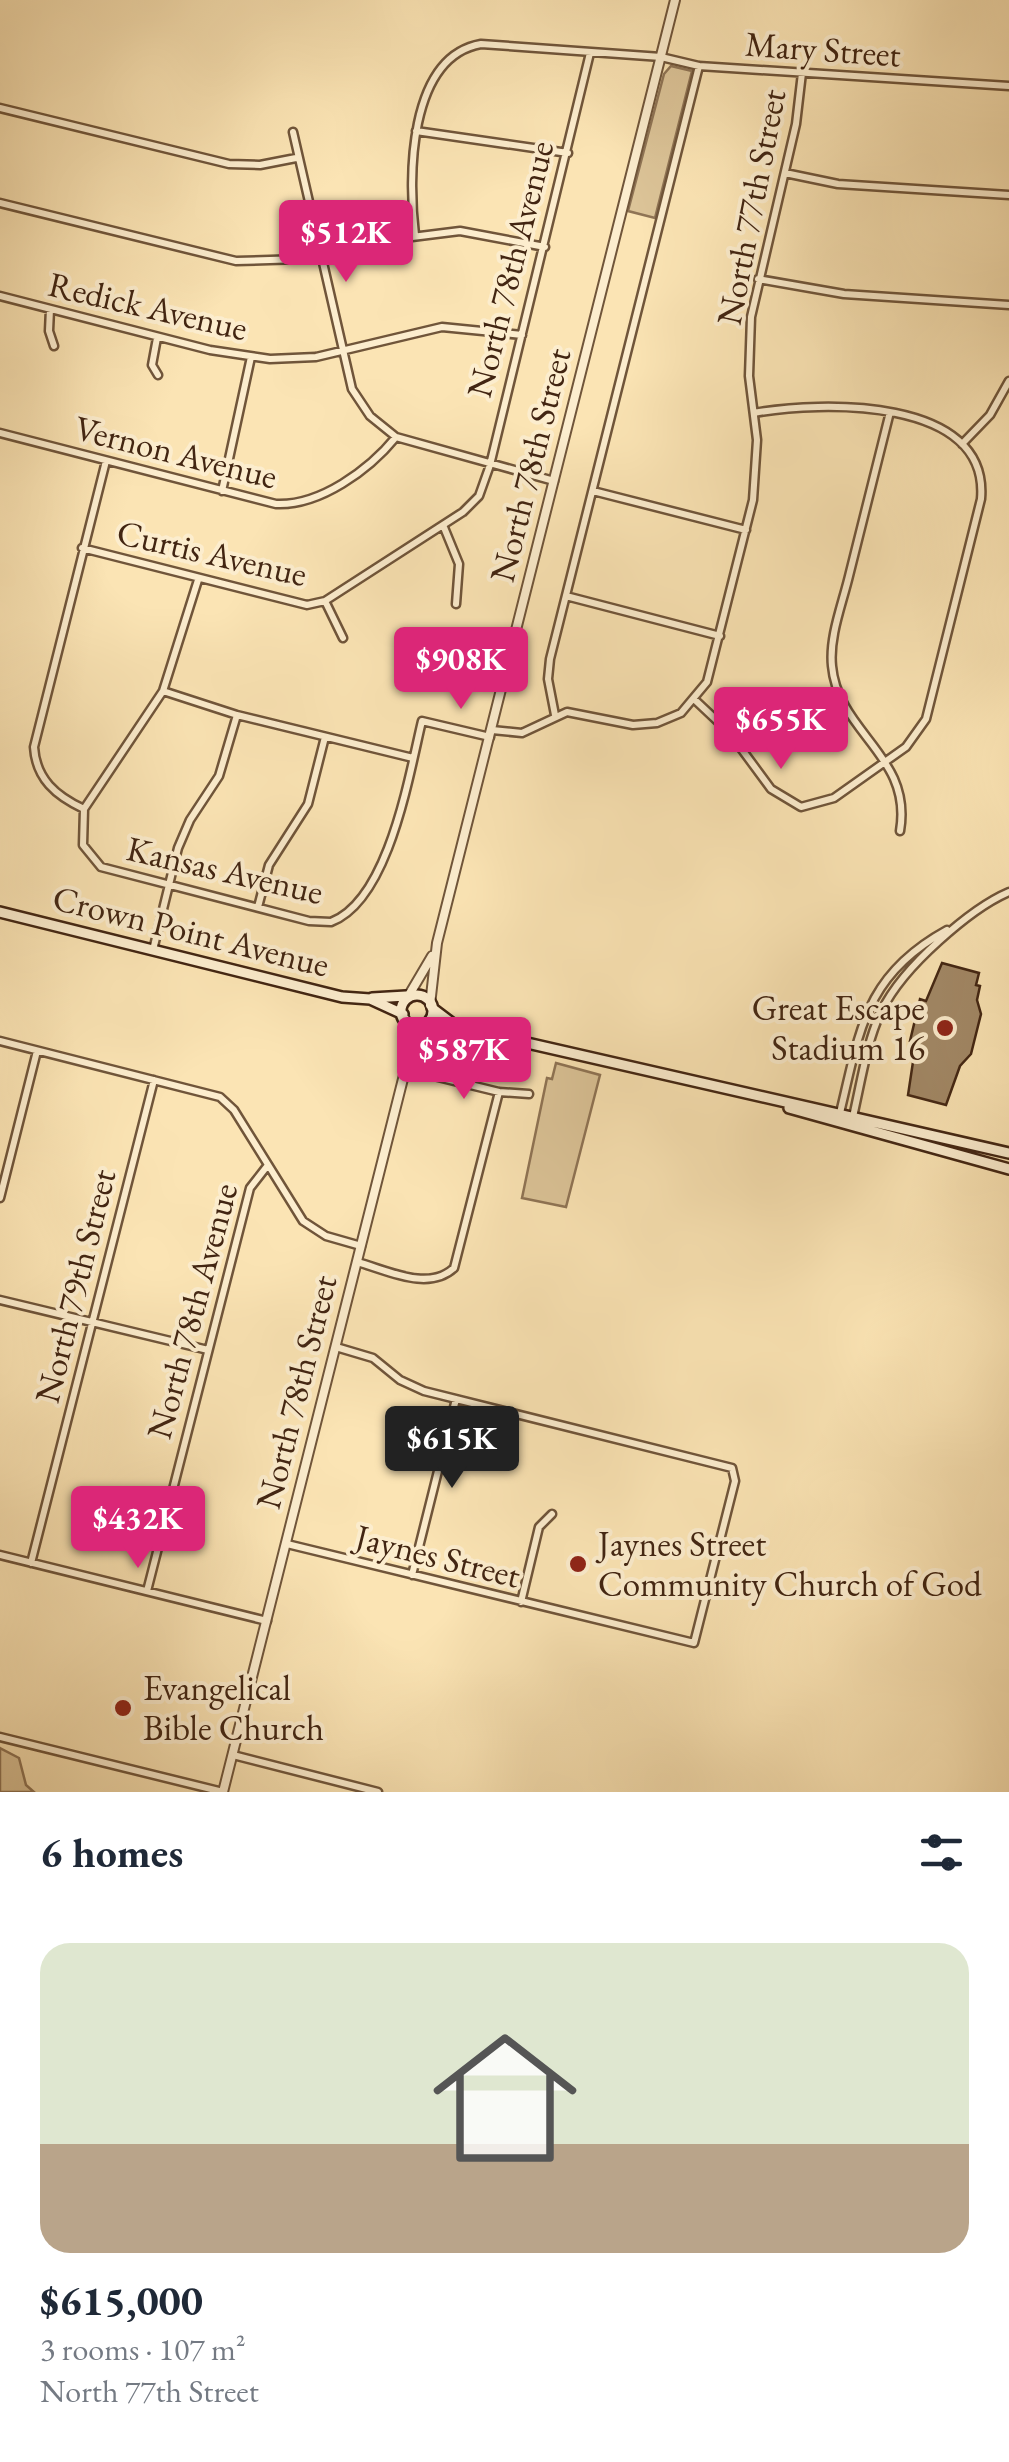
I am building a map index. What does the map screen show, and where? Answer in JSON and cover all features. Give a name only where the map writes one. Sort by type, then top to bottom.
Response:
[{"type":"main road","name":"Crown Point Avenue","points":[[0,912],[342,996],[407,996]]},
{"type":"main road","points":[[404,1017],[407,996],[420,996],[457,1027]]},
{"type":"main road","name":"Crown Point Avenue","points":[[370,999],[423,1026]]},
{"type":"main road","points":[[431,1007],[423,1026],[457,1027],[782,1104],[840,1112],[1009,1154]]},
{"type":"main road","points":[[782,1104],[850,1128],[1009,1169]]},
{"type":"street","name":"North 78th Street","points":[[437,943],[675,0]]},
{"type":"street","name":"Mary Street","points":[[416,131],[437,76],[458,52],[481,44],[661,57],[699,66],[1009,86]]},
{"type":"street","name":"North 78th Avenue","points":[[479,496],[545,247],[590,53]]},
{"type":"street","name":"North 78th Street","points":[[555,715],[548,670],[699,66]]},
{"type":"street","name":"North 77th Street","points":[[695,700],[707,682],[746,530],[756,470],[748,348],[758,279],[785,173],[802,73]]},
{"type":"street","points":[[0,108],[229,164],[260,166],[296,158]]},
{"type":"street","points":[[415,234],[410,173],[416,131],[568,153]]},
{"type":"street","points":[[293,132],[342,350],[362,404],[396,437],[554,481]]},
{"type":"street","points":[[785,173],[838,184],[1009,195]]},
{"type":"street","points":[[0,203],[236,260],[274,262],[415,234],[481,233],[545,247]]},
{"type":"street","points":[[758,279],[844,294],[1009,305]]},
{"type":"street","name":"Redick Avenue","points":[[0,296],[158,338],[250,357],[316,357],[442,327],[522,335]]},
{"type":"street","points":[[50,310],[50,340],[54,346]]},
{"type":"street","points":[[158,338],[152,365],[158,374]]},
{"type":"street","points":[[222,490],[250,357]]},
{"type":"street","points":[[962,444],[990,415],[1009,381]]},
{"type":"street","points":[[163,691],[237,715],[413,758],[422,721],[491,734],[522,733],[555,715],[573,712],[641,725],[671,719],[695,700],[729,732],[771,789],[793,805],[822,805],[913,740],[926,719],[981,499],[979,470],[962,444],[942,431],[890,412],[830,404],[754,413]]},
{"type":"street","points":[[890,412],[832,647],[840,697],[886,761],[902,793],[900,831]]},
{"type":"street","name":"Vernon Avenue","points":[[0,432],[271,504],[302,503],[367,465],[396,437]]},
{"type":"street","points":[[82,548],[106,460]]},
{"type":"street","points":[[593,491],[746,530]]},
{"type":"street","name":"Curtis Avenue","points":[[82,548],[298,605],[325,601],[443,525],[479,496]]},
{"type":"street","points":[[443,525],[459,564],[456,604]]},
{"type":"street","name":"Kansas Avenue","points":[[82,548],[34,747],[41,775],[68,802],[84,809],[83,845],[101,867],[319,922],[338,919],[354,904],[395,829],[413,758]]},
{"type":"street","points":[[84,809],[163,691],[198,580]]},
{"type":"street","points":[[566,596],[720,636]]},
{"type":"street","points":[[325,601],[343,638]]},
{"type":"street","points":[[153,950],[185,830],[222,769],[237,715]]},
{"type":"street","points":[[258,907],[269,866],[308,804],[325,737]]},
{"type":"street","points":[[838,1124],[864,1016],[878,987],[902,960],[1009,892]]},
{"type":"street","points":[[850,1128],[888,993],[905,971],[958,925]]},
{"type":"street","points":[[407,996],[422,978],[437,943]]},
{"type":"street","points":[[431,1007],[437,943]]},
{"type":"street","points":[[878,987],[888,993]]},
{"type":"street","points":[[404,1017],[406,1066]]},
{"type":"street","points":[[406,1066],[423,1026]]},
{"type":"street","points":[[0,1041],[207,1092],[227,1102],[308,1226],[361,1246]]},
{"type":"street","points":[[0,1198],[37,1051]]},
{"type":"street","name":"North 78th Street","points":[[223,1792],[406,1066]]},
{"type":"street","points":[[406,1066],[499,1092],[529,1094]]},
{"type":"street","name":"North 79th Street","points":[[31,1563],[154,1080]]},
{"type":"street","points":[[357,1262],[424,1280],[443,1278],[454,1268],[499,1092]]},
{"type":"street","name":"North 78th Avenue","points":[[148,1591],[250,1188],[268,1165]]},
{"type":"street","points":[[0,1300],[208,1350]]},
{"type":"street","points":[[336,1347],[373,1358],[409,1385],[456,1399],[412,1575]]},
{"type":"street","name":"Jaynes Street","points":[[286,1544],[694,1643],[735,1472],[456,1399]]},
{"type":"street","points":[[521,1602],[539,1526],[552,1514]]},
{"type":"street","points":[[0,1555],[267,1621]]},
{"type":"street","points":[[0,1737],[223,1792]]},
{"type":"street","points":[[233,1756],[378,1792]]},
{"type":"shaded area","points":[[671,66],[692,71],[655,218],[628,211],[664,74]]},
{"type":"shaded area","points":[[556,1063],[600,1075],[566,1207],[522,1198],[547,1078],[552,1079]]},
{"type":"shaded area","points":[[0,1748],[19,1758],[26,1785],[34,1792],[0,1792]]},
{"type":"building","name":"Great Escape Stadium 16","points":[[942,963],[979,973],[976,985],[980,986],[977,1000],[981,1014],[971,1054],[960,1066],[946,1105],[908,1095],[916,1042],[910,1041],[920,999],[926,1001]]},
{"type":"place","name":"Great Escape Stadium 16","points":[[945,1028]]},
{"type":"place","name":"Jaynes Street Community Church of God","points":[[578,1564]]},
{"type":"place","name":"Evangelical Bible Church","points":[[123,1708]]}]
